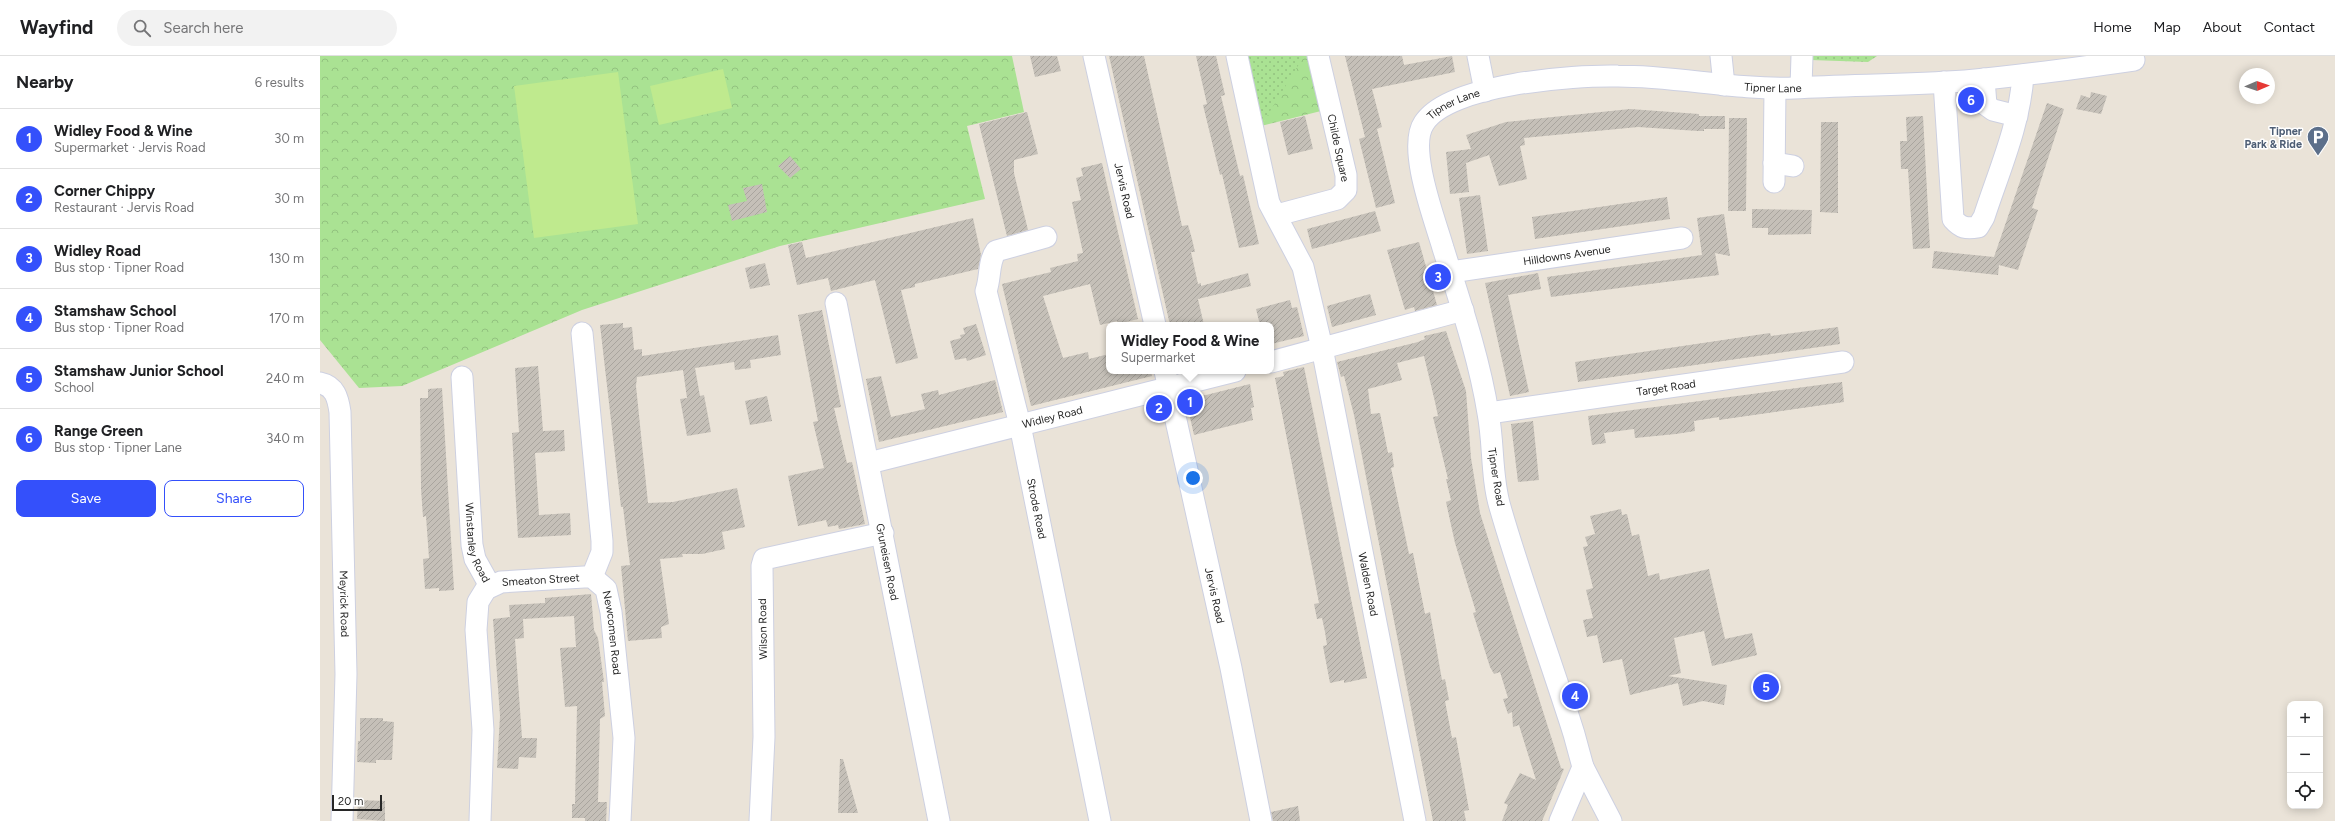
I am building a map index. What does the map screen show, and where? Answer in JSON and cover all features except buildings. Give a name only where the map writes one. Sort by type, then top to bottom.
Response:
[{"type":"street","name":"Jervis Road","points":[[1094,56],[1154,322]]},
{"type":"street","points":[[1237,56],[1269,203],[1277,214],[1303,267],[1322,348]]},
{"type":"street","name":"Childe Square","points":[[1277,214],[1336,199],[1346,190],[1346,175],[1318,56]]},
{"type":"street","points":[[1478,56],[1485,91]]},
{"type":"street","points":[[1721,56],[1724,85]]},
{"type":"street","points":[[1801,87],[1802,56]]},
{"type":"street","name":"Tipner Lane","points":[[1423,124],[1438,109],[1458,98],[1485,91],[1526,84],[1618,76],[1775,88],[1944,82],[2023,75],[2134,60]]},
{"type":"street","points":[[1944,82],[1953,219],[1960,227],[1968,228],[1978,227],[1984,217],[2017,116],[2022,97],[2023,75]]},
{"type":"street","points":[[1984,79],[1986,105],[1993,110],[2017,116]]},
{"type":"street","points":[[1775,88],[1780,170]]},
{"type":"street","name":"Tipner Road","points":[[1423,124],[1418,140],[1420,166],[1463,310],[1489,413],[1491,450],[1498,503],[1574,734],[1583,767],[1611,821]]},
{"type":"street","name":"Strode Road","points":[[1046,237],[1001,248],[991,257],[990,279],[986,291],[1020,425],[1100,821]]},
{"type":"street","name":"Hilldowns Avenue","points":[[1451,272],[1682,238]]},
{"type":"street","points":[[984,241],[990,268]]},
{"type":"street","name":"Gruneisen Road","points":[[836,303],[940,821]]},
{"type":"street","points":[[1274,361],[1463,310]]},
{"type":"street","name":"Newcomen Road","points":[[582,333],[602,542],[602,552],[592,577],[606,589],[611,612],[624,738],[620,821]]},
{"type":"street","name":"Walden Road","points":[[1322,348],[1415,821]]},
{"type":"street","name":"Target Road","points":[[1489,413],[1843,362]]},
{"type":"street","name":"Widley Road","points":[[868,463],[1020,425],[1167,380],[1212,374]]},
{"type":"street","name":"Winstanley Road","points":[[462,377],[472,545],[479,568],[490,586],[478,602],[476,612],[483,730],[480,821]]},
{"type":"street","name":"Jervis Road","points":[[1167,380],[1231,668],[1261,821]]},
{"type":"street","name":"Meyrick Road","points":[[326,386],[338,399],[340,412],[346,674],[342,821]]},
{"type":"street","name":"Wilson Road","points":[[760,821],[764,737],[762,566],[764,559],[883,533]]},
{"type":"street","name":"Smeaton Street","points":[[490,586],[501,582],[592,577]]},
{"type":"street","points":[[1560,821],[1583,767]]},
{"type":"green space","points":[[320,56],[1012,56],[1024,112],[967,126],[985,199],[780,246],[582,310],[402,386],[359,388],[320,340]]},
{"type":"green space","points":[[1244,56],[1309,56],[1261,126]]},
{"type":"green space","points":[[1304,56],[1309,56],[1321,111],[1261,126]]},
{"type":"green space","points":[[1812,56],[1877,56],[1868,62],[1811,60]]},
{"type":"green space","points":[[723,69],[732,108],[659,125],[650,86]]},
{"type":"green space","points":[[618,72],[638,224],[534,238],[514,86]]},
{"type":"place","name":"Range Green","points":[[1971,100]]},
{"type":"place","name":"Tipner Park & Ride","points":[[2318,156]]},
{"type":"place","name":"Widley Road","points":[[1438,277]]},
{"type":"place","name":"Widley Food & Wine","points":[[1190,402]]},
{"type":"place","name":"Corner Chippy","points":[[1159,408]]},
{"type":"place","name":"Stamshaw Junior School","points":[[1766,687]]},
{"type":"place","name":"Stamshaw School","points":[[1575,696]]}]
